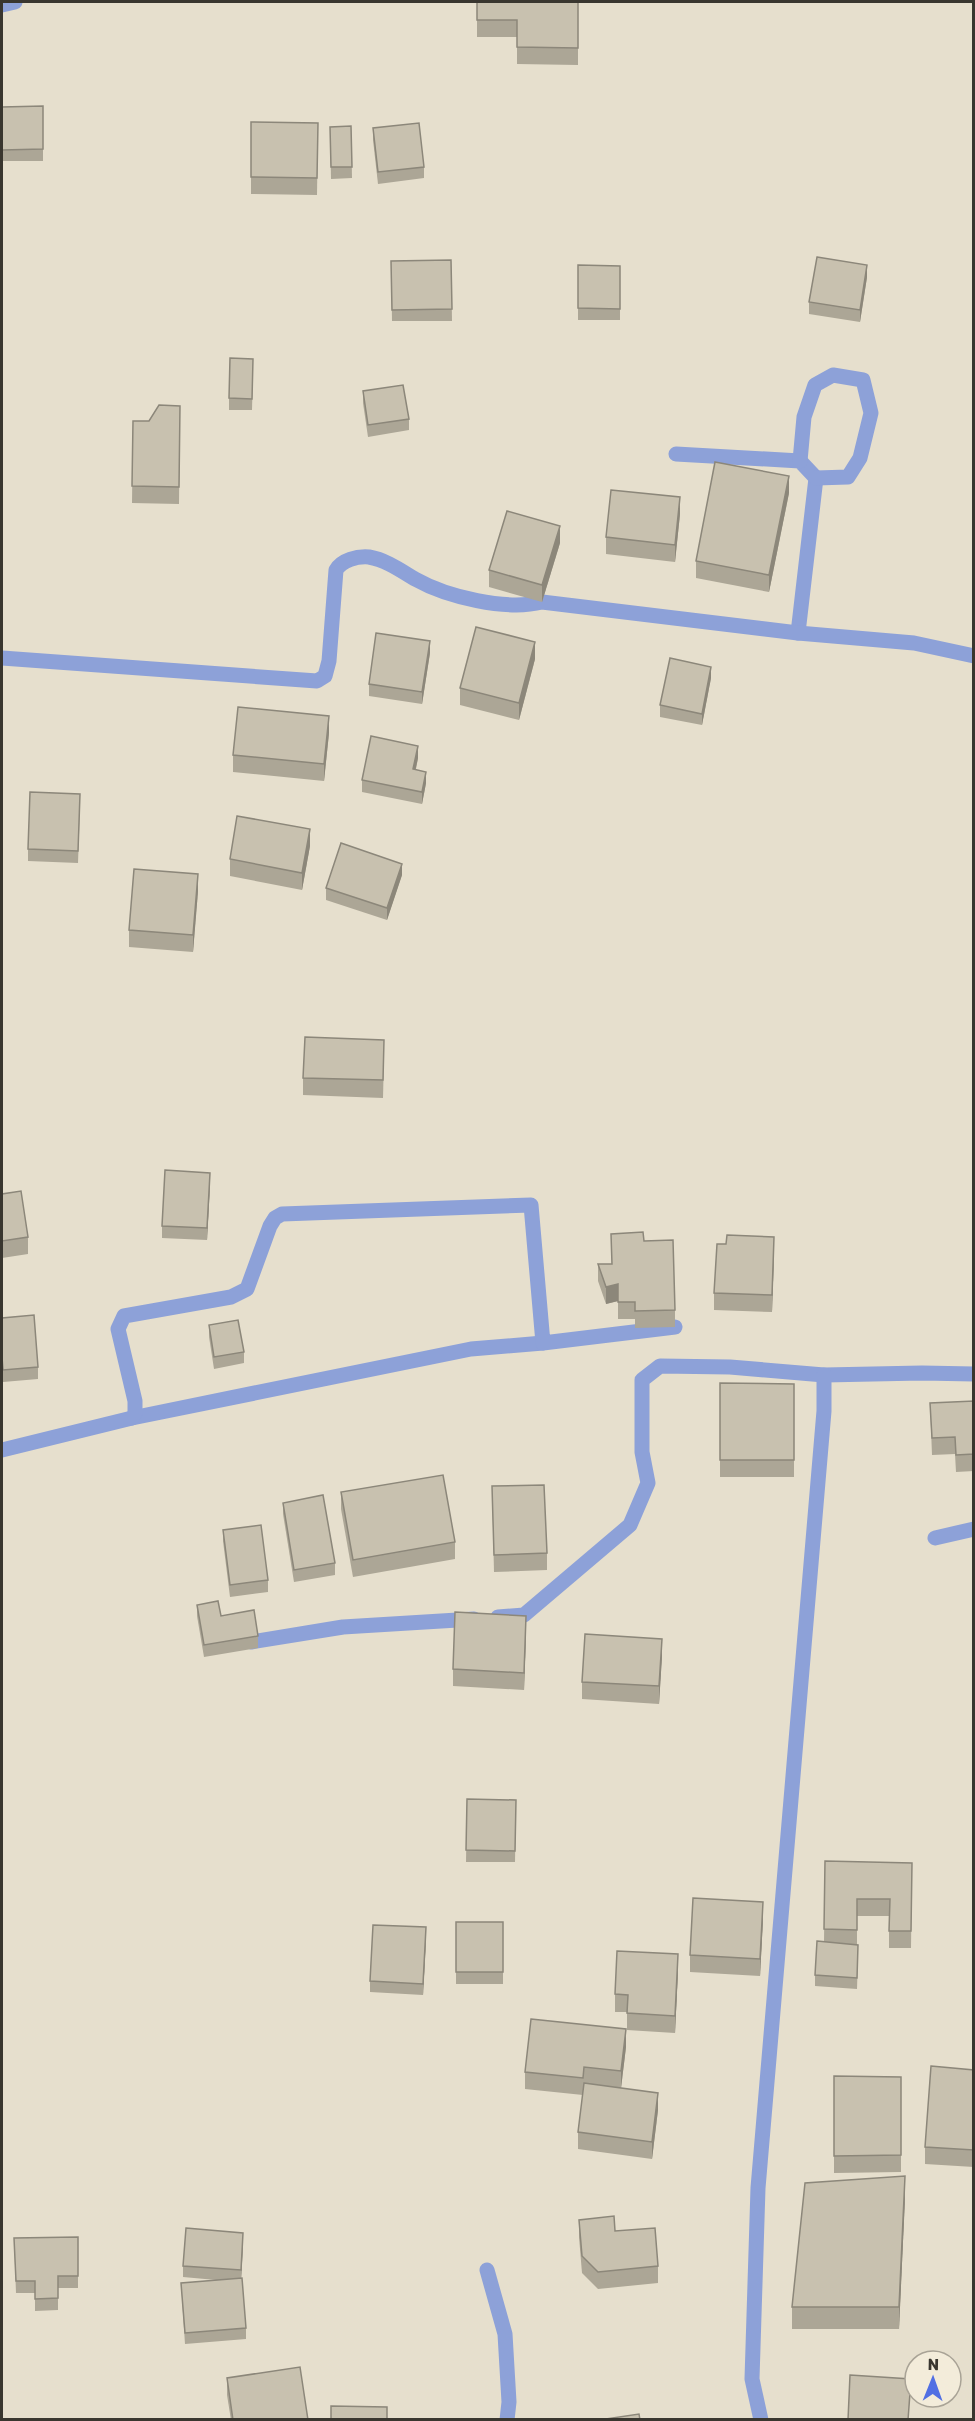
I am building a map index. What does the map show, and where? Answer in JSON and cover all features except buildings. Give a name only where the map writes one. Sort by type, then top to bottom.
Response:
[{"type":"street","points":[[2,5],[15,2]]},
{"type":"street","points":[[676,454],[800,461],[816,478],[848,477],[860,458],[871,413],[863,380],[833,375],[815,385],[804,417],[800,461]]},
{"type":"street","points":[[798,633],[816,478]]},
{"type":"street","points":[[2,658],[317,681],[325,676],[329,662],[336,570],[343,562],[358,557],[383,561],[416,580],[482,601],[532,604],[542,602],[798,633],[914,643],[974,656]]},
{"type":"street","points":[[132,1418],[135,1413],[135,1401],[118,1329],[124,1316],[231,1297],[241,1293],[250,1283],[270,1226],[275,1218],[282,1214],[531,1205],[543,1343]]},
{"type":"street","points":[[2,1450],[132,1418],[471,1349],[675,1327]]},
{"type":"street","points":[[250,1642],[344,1627],[524,1615],[630,1525],[648,1483],[642,1452],[642,1380],[660,1366],[730,1367],[824,1375],[922,1372],[974,1374]]},
{"type":"street","points":[[761,2420],[752,2379],[758,2188],[824,1411],[824,1375]]},
{"type":"street","points":[[935,1538],[974,1529]]},
{"type":"street","points":[[488,2270],[497,2311],[505,2334],[509,2402],[507,2420]]}]
